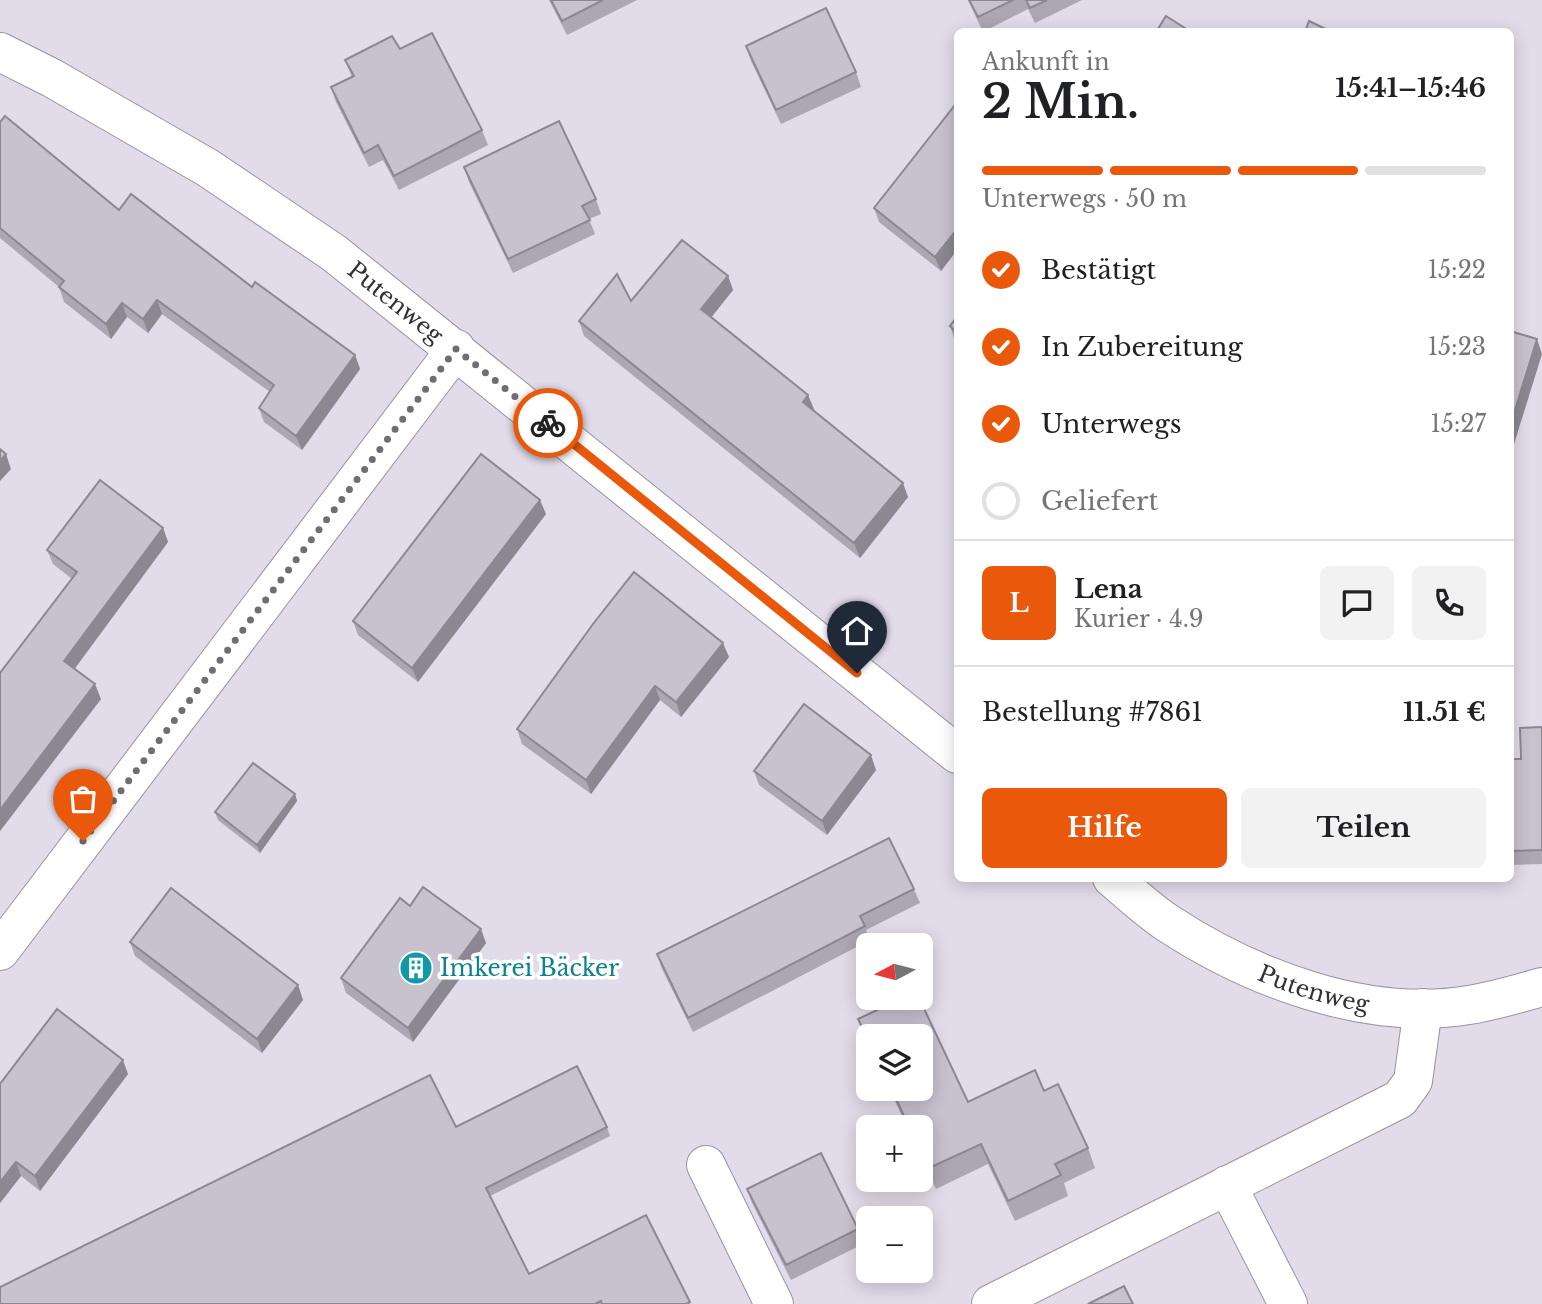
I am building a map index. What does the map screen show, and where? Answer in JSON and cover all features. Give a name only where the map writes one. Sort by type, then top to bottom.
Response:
[{"type":"street","name":"Putenweg","points":[[0,52],[52,78],[208,168],[334,253],[954,752]]},
{"type":"street","points":[[0,951],[456,349]]},
{"type":"street","name":"Putenweg","points":[[1117,882],[1166,921],[1238,963],[1310,992],[1369,1004],[1423,1008],[1468,1006],[1542,987]]},
{"type":"street","points":[[991,1304],[1400,1099],[1413,1081],[1423,1008]]},
{"type":"street","points":[[706,1165],[774,1304]]},
{"type":"street","points":[[1227,1185],[1288,1304]]},
{"type":"building","points":[[551,0],[603,0],[562,21]]},
{"type":"building","points":[[969,0],[1013,0],[978,17]]},
{"type":"building","points":[[1026,0],[1047,0],[1030,8]]},
{"type":"building","points":[[826,8],[856,72],[776,110],[746,46]]},
{"type":"building","points":[[1166,16],[1185,28],[1158,28]]},
{"type":"building","points":[[1309,21],[1324,28],[1306,28]]},
{"type":"building","points":[[432,33],[482,130],[394,176],[378,145],[364,153],[331,87],[354,76],[345,60],[392,36],[400,49]]},
{"type":"building","points":[[954,106],[954,233],[935,257],[874,208]]},
{"type":"building","points":[[5,116],[119,210],[131,194],[252,287],[255,282],[355,355],[296,436],[259,408],[274,385],[157,300],[143,319],[122,303],[106,324],[59,287],[64,281],[0,228],[0,122]]},
{"type":"building","points":[[559,121],[596,199],[582,206],[590,220],[508,259],[464,167]]},
{"type":"building","points":[[682,240],[728,276],[701,309],[808,395],[803,402],[903,483],[854,543],[579,321],[617,274],[631,301]]},
{"type":"building","points":[[1514,332],[1537,339],[1514,413]]},
{"type":"building","points":[[0,449],[6,454],[0,461]]},
{"type":"building","points":[[481,454],[540,500],[412,668],[353,621]]},
{"type":"building","points":[[100,480],[163,528],[64,661],[95,684],[0,810],[0,673],[77,572],[47,550]]},
{"type":"building","points":[[634,572],[723,643],[676,702],[655,686],[586,780],[517,729]]},
{"type":"building","points":[[804,704],[871,755],[822,821],[754,771]]},
{"type":"building","points":[[1542,727],[1542,850],[1514,851],[1514,759],[1521,759],[1520,728]]},
{"type":"building","points":[[253,763],[295,794],[257,845],[215,812]]},
{"type":"building","points":[[889,838],[914,889],[860,916],[865,926],[688,1018],[657,954]]},
{"type":"building","name":"Imkerei Bäcker","points":[[423,887],[481,929],[408,1028],[341,978],[400,898],[410,906]]},
{"type":"building","points":[[171,888],[298,985],[257,1039],[130,942]]},
{"type":"building","points":[[57,1009],[123,1060],[35,1176],[16,1162],[0,1182],[0,1084]]},
{"type":"building","points":[[877,1010],[925,1010],[931,1024],[860,1024],[858,1019]]},
{"type":"building","points":[[933,1028],[968,1102],[1035,1070],[1044,1091],[1058,1084],[1088,1148],[1055,1164],[1061,1175],[1008,1201],[981,1144],[933,1166],[933,1115],[903,1115],[897,1101],[933,1101]]},
{"type":"building","points":[[577,1066],[607,1127],[486,1188],[529,1274],[646,1215],[690,1302],[686,1304],[602,1304],[601,1301],[595,1304],[0,1304],[0,1287],[430,1075],[456,1127]]},
{"type":"building","points":[[821,1153],[856,1225],[856,1230],[786,1265],[747,1189]]},
{"type":"building","points":[[1124,1286],[1133,1304],[1088,1304]]},
{"type":"way so far","points":[[83,841],[456,349],[548,423]]},
{"type":"place","name":"Imkerei Bäcker","points":[[416,968]]},
{"type":"route","points":[[548,423],[857,673]]}]
